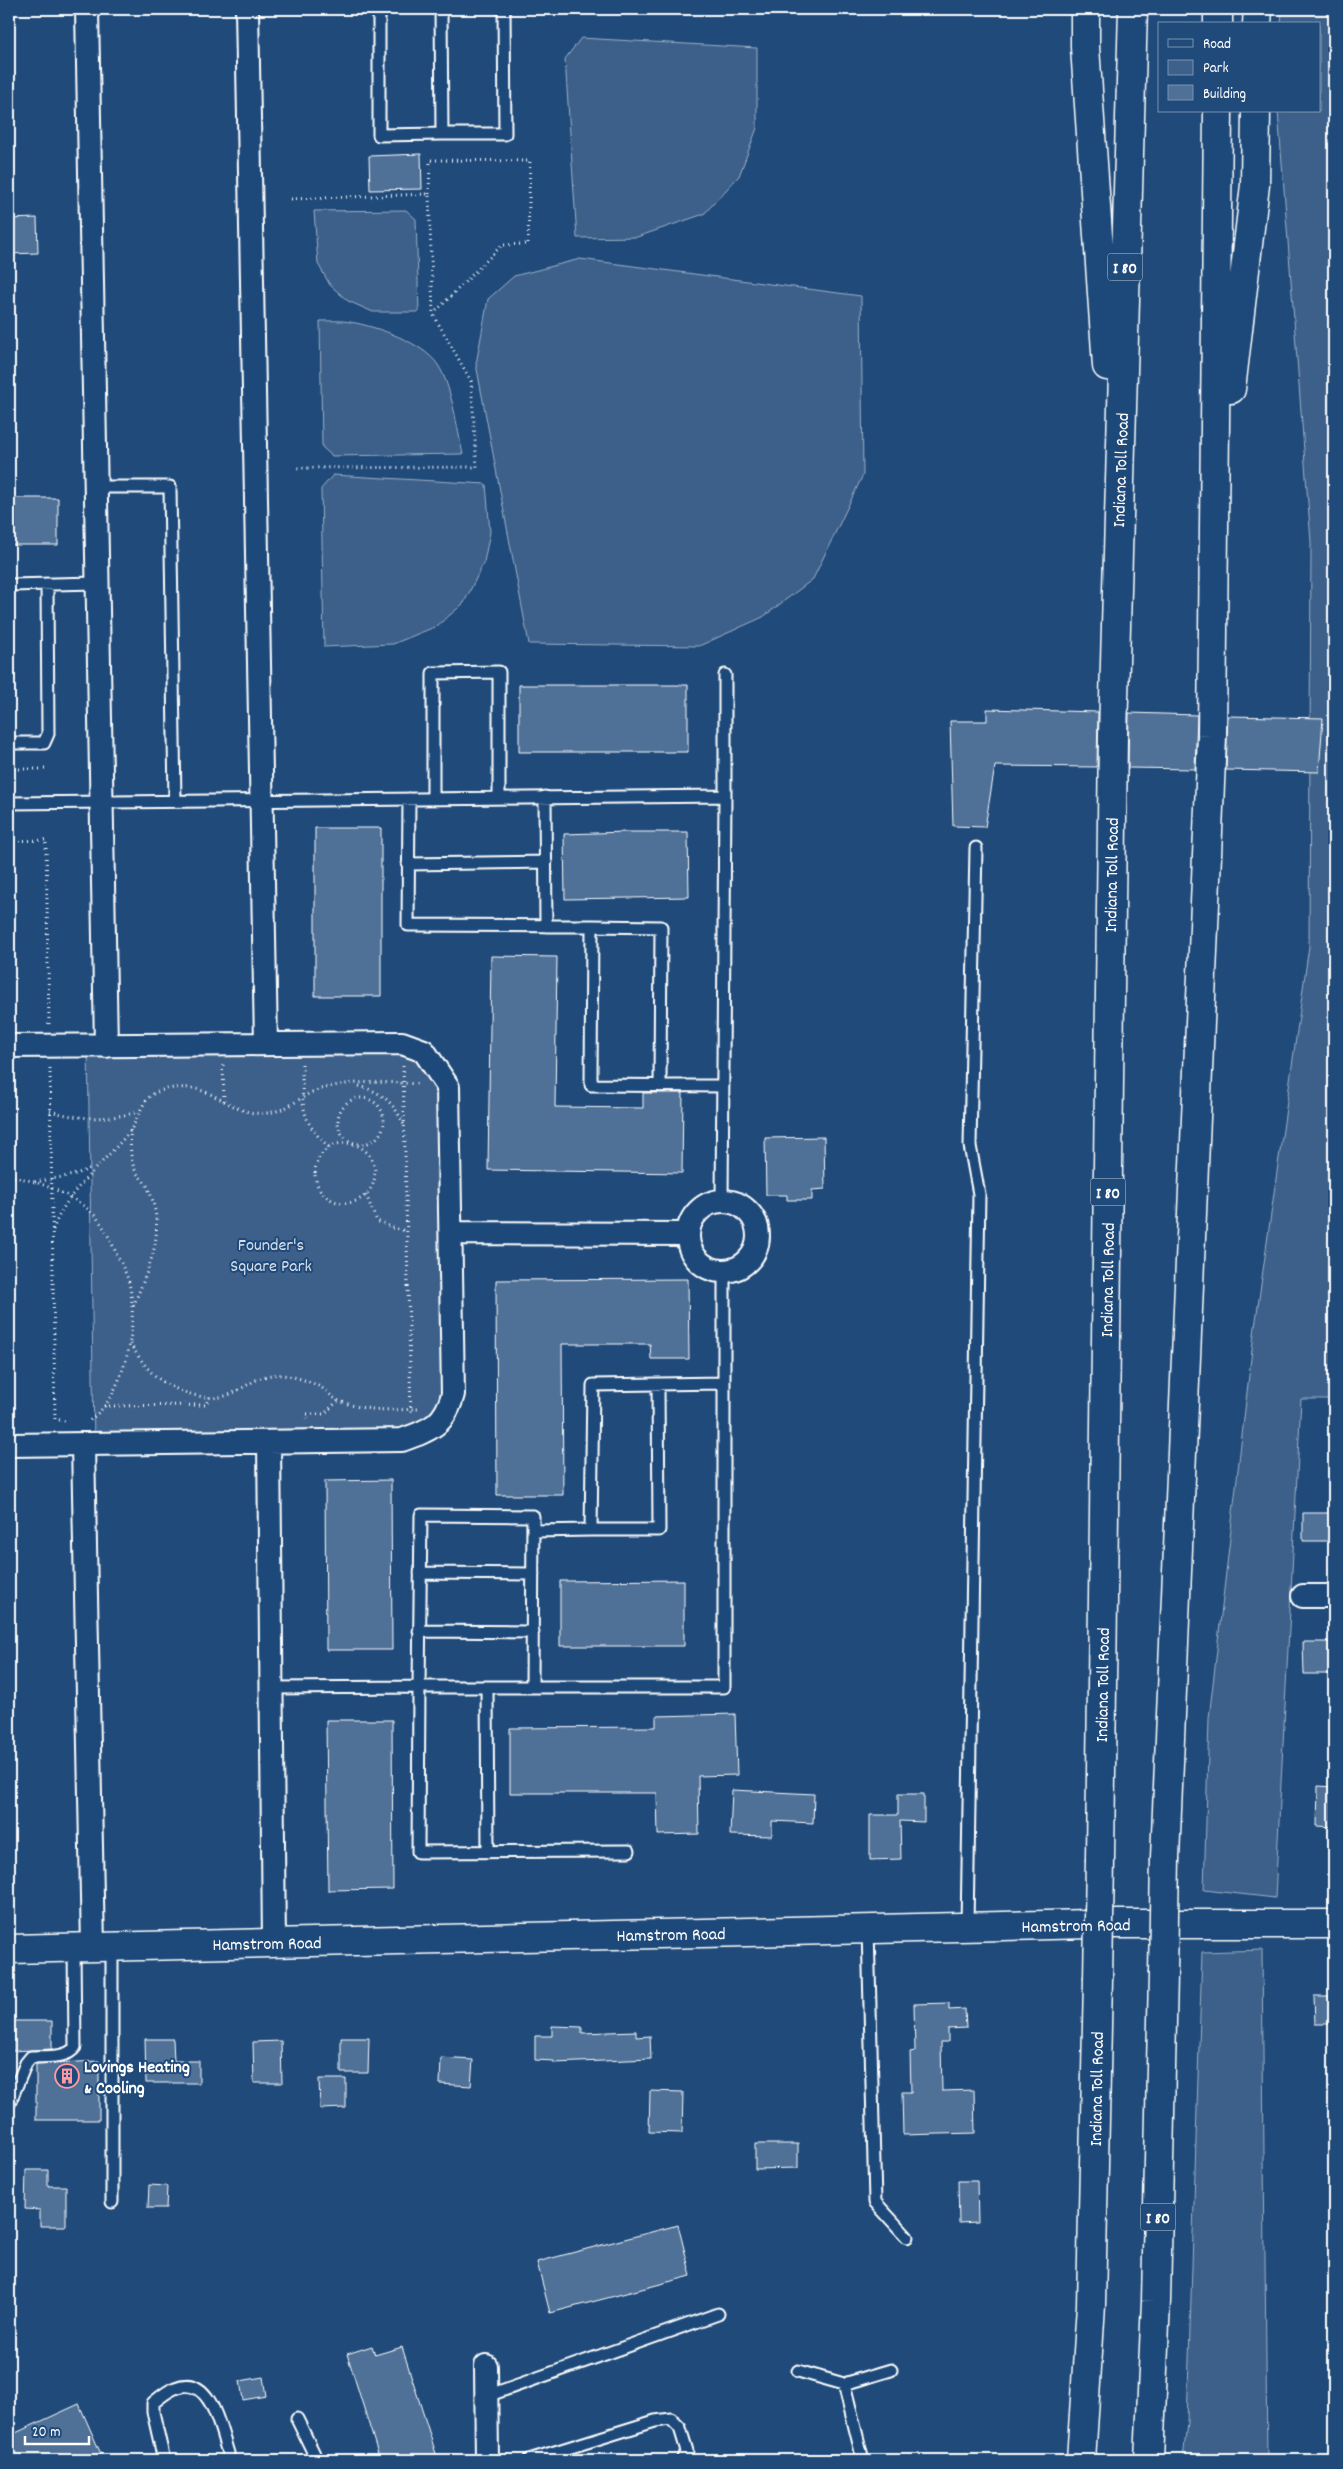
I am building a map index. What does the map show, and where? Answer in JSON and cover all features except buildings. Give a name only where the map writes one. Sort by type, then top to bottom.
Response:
[{"type":"main road","points":[[1085,9],[1085,57],[1118,526]]},
{"type":"main road","name":"Indiana Toll Road","points":[[1082,2460],[1091,2305],[1098,1979],[1113,735],[1133,9]]},
{"type":"main road","points":[[1218,9],[1218,22]]},
{"type":"main road","points":[[1257,22],[1258,9]]},
{"type":"main road","name":"I 80","points":[[1149,2460],[1156,2301],[1165,1858],[1212,736],[1216,524],[1218,112]]},
{"type":"main road","points":[[1216,524],[1255,185],[1256,112]]},
{"type":"main road","name":"Hamstrom Road","points":[[9,1949],[1091,1924],[1334,1924]]},
{"type":"street","points":[[87,9],[106,1046]]},
{"type":"street","points":[[247,9],[266,1044]]},
{"type":"street","points":[[9,1046],[402,1043],[424,1051],[448,1086],[453,1394],[448,1412],[430,1430],[402,1440],[269,1442],[81,1434],[9,1445]]},
{"type":"street","points":[[722,1201],[733,1202],[751,1215],[758,1235],[754,1251],[744,1264],[724,1271],[712,1269],[694,1256],[688,1234],[695,1215],[703,1208],[722,1201]]},
{"type":"street","points":[[451,1233],[688,1234]]},
{"type":"street","points":[[81,1434],[93,1947]]},
{"type":"street","points":[[269,1442],[274,1943]]},
{"type":"street","points":[[1303,1596],[1334,1596]]},
{"type":"street","points":[[486,2366],[487,2460]]},
{"type":"lane","points":[[379,9],[379,135],[505,134],[504,9]]},
{"type":"lane","points":[[441,9],[442,134]]},
{"type":"lane","points":[[96,487],[170,487],[174,800]]},
{"type":"lane","points":[[9,585],[98,583]]},
{"type":"lane","points":[[9,743],[44,743],[48,734],[47,584]]},
{"type":"lane","points":[[433,798],[433,673],[499,672],[499,798]]},
{"type":"lane","points":[[722,1201],[725,675]]},
{"type":"lane","points":[[9,803],[725,796]]},
{"type":"lane","points":[[545,797],[546,926]]},
{"type":"lane","points":[[409,799],[408,925],[661,927],[660,1086]]},
{"type":"lane","points":[[966,1927],[979,1194],[970,1146],[976,848]]},
{"type":"lane","points":[[408,864],[546,862]]},
{"type":"lane","points":[[592,926],[591,1086],[723,1086]]},
{"type":"lane","points":[[271,1688],[724,1687],[724,1271]]},
{"type":"lane","points":[[591,1530],[593,1384],[723,1383]]},
{"type":"lane","points":[[534,1531],[659,1530],[658,1384]]},
{"type":"lane","points":[[532,1687],[534,1516],[421,1515],[418,1852],[629,1851]]},
{"type":"lane","points":[[420,1573],[533,1574]]},
{"type":"lane","points":[[419,1631],[533,1632]]},
{"type":"lane","points":[[487,1687],[488,1852]]},
{"type":"lane","points":[[868,1929],[875,2202],[907,2238]]},
{"type":"lane","points":[[9,2104],[26,2063],[31,2057],[64,2055],[71,2052],[74,2046],[93,1947]]},
{"type":"lane","points":[[93,1947],[112,2202]]},
{"type":"lane","points":[[487,2396],[718,2314]]},
{"type":"lane","points":[[798,2371],[844,2384],[891,2370]]},
{"type":"lane","points":[[164,2460],[152,2412],[152,2403],[174,2388],[188,2384],[200,2389],[210,2398],[228,2453],[228,2460]]},
{"type":"lane","points":[[844,2384],[863,2460]]},
{"type":"lane","points":[[297,2419],[317,2460]]},
{"type":"lane","points":[[529,2460],[656,2421],[671,2419],[680,2428],[687,2451],[682,2460]]},
{"type":"path","points":[[294,468],[477,467],[471,381],[433,314],[429,194],[430,160],[530,161],[528,244],[502,245],[433,314]]},
{"type":"path","points":[[290,199],[429,194]]},
{"type":"path","points":[[9,770],[48,769]]},
{"type":"path","points":[[9,841],[46,840],[55,1419],[70,1422]]},
{"type":"path","points":[[402,1043],[412,1436]]},
{"type":"path","points":[[302,1062],[305,1117],[310,1127],[329,1147]]},
{"type":"path","points":[[224,1065],[224,1101]]},
{"type":"path","points":[[52,1233],[59,1214],[70,1197],[94,1167],[130,1130],[139,1112],[152,1095],[165,1089],[190,1088],[205,1091],[244,1112],[266,1114],[287,1109],[316,1090],[340,1084],[404,1083],[448,1086]]},
{"type":"path","points":[[353,1084],[374,1090],[390,1101],[405,1127]]},
{"type":"path","points":[[357,1144],[338,1143],[329,1147],[316,1163],[315,1173],[321,1192],[338,1203],[348,1204],[358,1201],[372,1187],[376,1167],[372,1158],[357,1144],[344,1137],[338,1123],[342,1108],[353,1099],[368,1099],[380,1108],[384,1122],[378,1137],[372,1141],[357,1144]]},
{"type":"path","points":[[50,1111],[77,1118],[99,1119],[139,1112]]},
{"type":"path","points":[[130,1130],[131,1155],[136,1172],[148,1187],[155,1206],[158,1228],[155,1249],[133,1308]]},
{"type":"path","points":[[35,1182],[73,1175],[94,1167]]},
{"type":"path","points":[[9,1176],[52,1188],[70,1197],[97,1218],[128,1278],[133,1308],[130,1344],[121,1374],[104,1406],[86,1425],[81,1434]]},
{"type":"path","points":[[366,1195],[377,1221],[393,1228],[407,1231]]},
{"type":"path","points":[[130,1344],[161,1381],[186,1393],[209,1397],[230,1394],[250,1381],[274,1374],[299,1378],[321,1388],[338,1400],[374,1410],[449,1408]]},
{"type":"path","points":[[104,1406],[206,1405],[209,1397]]},
{"type":"path","points":[[307,1423],[307,1414],[324,1414],[338,1400]]},
{"type":"green space","points":[[1282,9],[1334,9],[1334,1399],[1301,1399],[1275,1898],[1204,1890],[1209,1718],[1253,1341],[1309,946],[1311,542],[1278,112],[1320,112],[1320,22],[1281,22]]},
{"type":"green space","points":[[581,38],[757,48],[757,128],[739,176],[704,214],[637,237],[577,238],[565,59]]},
{"type":"green space","points":[[406,210],[416,219],[419,312],[373,312],[348,301],[330,285],[318,264],[314,211]]},
{"type":"green space","points":[[580,259],[861,296],[863,475],[813,579],[763,617],[699,646],[529,644],[476,364],[488,299],[514,276]]},
{"type":"green space","points":[[320,321],[347,321],[373,327],[411,343],[431,357],[438,365],[447,384],[463,454],[332,456],[322,447]]},
{"type":"green space","points":[[333,475],[486,484],[490,532],[484,562],[464,603],[437,626],[393,644],[324,647],[321,489]]},
{"type":"green space","name":"Founder's Square Park","points":[[402,1043],[439,1071],[453,1394],[430,1430],[94,1444],[88,1046]]},
{"type":"green space","points":[[1262,1950],[1267,2460],[1183,2460],[1187,2422],[1202,1952]]},
{"type":"place","name":"Lovings Heating & Cooling","points":[[67,2076]]}]
